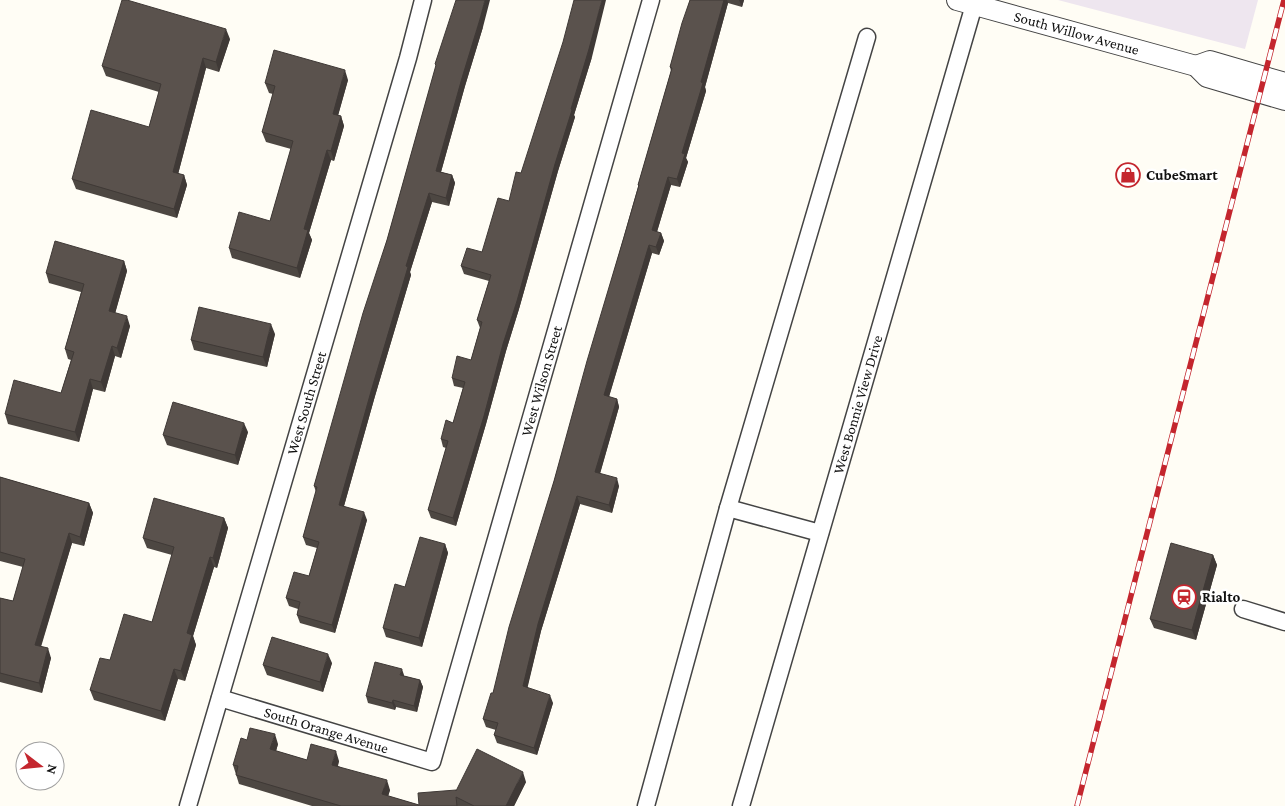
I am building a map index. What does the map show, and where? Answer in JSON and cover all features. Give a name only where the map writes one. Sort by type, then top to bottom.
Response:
[{"type":"street","name":"West South Street","points":[[188,806],[405,68],[423,0]]},
{"type":"street","name":"West Wilson Street","points":[[432,762],[651,0]]},
{"type":"street","name":"South Willow Avenue","points":[[965,2],[1196,66],[1207,77],[1285,100]]},
{"type":"street","name":"West Bonnie View Drive","points":[[741,806],[820,532],[965,2]]},
{"type":"street","points":[[646,806],[728,508],[867,37]]},
{"type":"street","name":"South Willow Avenue","points":[[1196,66],[1210,61],[1285,82]]},
{"type":"street","points":[[728,508],[820,532]]},
{"type":"street","points":[[1243,609],[1285,622]]},
{"type":"street","name":"South Orange Avenue","points":[[220,698],[432,762]]},
{"type":"shaded area","points":[[1058,0],[1258,0],[1245,49]]},
{"type":"building","points":[[122,0],[226,29],[216,62],[203,58],[173,172],[184,175],[174,209],[72,179],[91,110],[149,127],[161,84],[102,66]]},
{"type":"building","points":[[456,0],[485,0],[436,171],[452,175],[446,198],[429,193],[406,266],[408,267],[339,505],[364,512],[332,625],[297,615],[300,602],[286,598],[294,572],[309,576],[319,542],[303,537],[317,487],[314,486],[363,313],[387,240],[435,64]]},
{"type":"building","points":[[574,0],[602,0],[484,416],[453,518],[428,510],[448,441],[441,439],[446,420],[453,423],[465,382],[452,378],[457,356],[471,360],[482,322],[477,320],[491,275],[461,266],[467,248],[482,252],[498,198],[509,201],[516,172],[521,173],[563,42]]},
{"type":"building","points":[[690,0],[724,0],[701,82],[703,83],[682,153],[685,154],[677,179],[668,177],[652,230],[661,233],[656,247],[649,245],[604,395],[617,399],[595,472],[617,478],[609,505],[577,496],[538,624],[523,686],[550,695],[534,748],[494,735],[498,723],[483,719],[491,693],[493,693],[509,627],[554,481]]},
{"type":"building","points":[[274,50],[345,70],[333,114],[341,116],[331,151],[327,150],[304,229],[308,230],[297,268],[229,248],[239,212],[270,221],[293,141],[262,132],[275,86],[265,83]]},
{"type":"building","points":[[55,241],[124,261],[109,311],[127,316],[117,348],[112,346],[101,382],[90,379],[75,432],[5,414],[14,380],[61,393],[74,352],[65,349],[84,284],[46,273]]},
{"type":"building","points":[[199,307],[271,324],[263,357],[191,340]]},
{"type":"building","points":[[173,402],[244,423],[235,455],[163,435]]},
{"type":"building","points":[[0,477],[89,503],[80,537],[69,533],[35,645],[48,648],[39,683],[0,673],[0,598],[13,601],[25,559],[0,552]]},
{"type":"building","points":[[154,498],[224,518],[213,558],[210,557],[187,633],[192,635],[181,671],[174,669],[161,711],[90,690],[100,658],[110,660],[124,614],[152,622],[174,547],[143,538]]},
{"type":"building","points":[[420,537],[445,544],[419,638],[383,628],[395,584],[405,587]]},
{"type":"building","name":"Rialto","points":[[1171,543],[1213,555],[1192,630],[1150,619]]},
{"type":"building","points":[[272,637],[328,654],[320,682],[263,665]]},
{"type":"building","points":[[375,662],[402,669],[400,675],[420,680],[414,706],[393,700],[392,703],[366,696]]},
{"type":"building","points":[[250,728],[275,734],[270,749],[307,760],[311,744],[336,751],[332,765],[387,780],[382,794],[419,805],[418,793],[456,791],[477,749],[523,772],[506,806],[474,806],[456,797],[457,806],[341,806],[236,775],[238,766],[233,765],[241,738],[247,740]]},
{"type":"railway","points":[[1077,806],[1284,0]]},
{"type":"place","name":"CubeSmart","points":[[1128,175]]},
{"type":"place","name":"Rialto","points":[[1184,597]]}]
